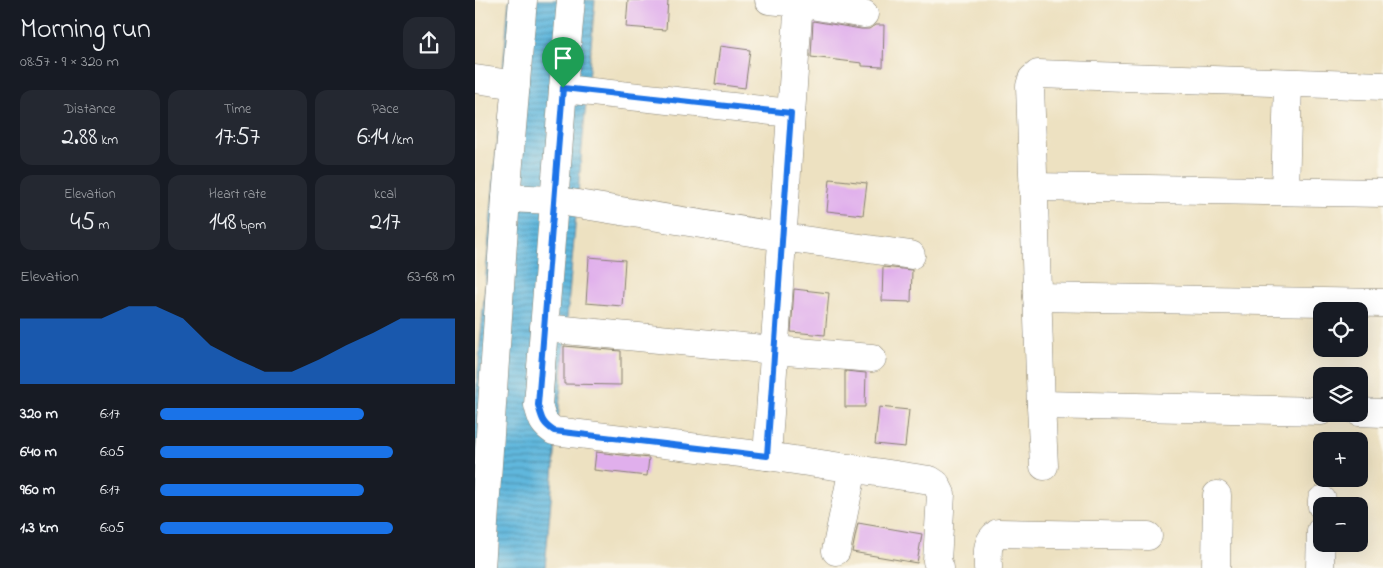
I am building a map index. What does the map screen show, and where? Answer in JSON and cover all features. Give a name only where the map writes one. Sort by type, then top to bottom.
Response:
[{"type":"street","points":[[523,0],[516,85],[533,199],[544,328],[538,405],[541,419],[554,431],[767,456],[930,480],[936,484],[941,494],[937,561],[940,568]]},
{"type":"street","points":[[481,568],[533,199],[563,88],[571,0]]},
{"type":"street","points":[[769,0],[799,2],[864,14]]},
{"type":"street","points":[[767,456],[799,2]]},
{"type":"street","points":[[1044,466],[1033,187],[1030,86],[1032,79],[1038,74],[1383,86]]},
{"type":"street","points":[[475,79],[516,85]]},
{"type":"street","points":[[1285,191],[1289,83]]},
{"type":"street","points":[[563,88],[791,113]]},
{"type":"street","points":[[1033,187],[1383,193]]},
{"type":"street","points":[[533,199],[911,255]]},
{"type":"street","points":[[1037,297],[1383,303]]},
{"type":"street","points":[[544,328],[872,358]]},
{"type":"street","points":[[1041,405],[1313,411]]},
{"type":"street","points":[[1368,412],[1383,412]]},
{"type":"street","points":[[836,552],[853,468]]},
{"type":"street","points":[[1217,495],[1217,568]]},
{"type":"street","points":[[988,568],[988,544],[991,538],[998,534],[1148,536]]},
{"type":"street","points":[[1320,552],[1320,568]]},
{"type":"water","points":[[509,0],[595,0],[545,568],[475,568],[475,406]]},
{"type":"building","points":[[628,0],[668,0],[666,30],[626,27]]},
{"type":"building","points":[[813,21],[861,29],[869,29],[875,25],[884,25],[883,67],[862,66],[862,63],[811,57]]},
{"type":"building","points":[[720,46],[750,50],[745,88],[715,84]]},
{"type":"building","points":[[830,179],[867,183],[863,215],[827,211]]},
{"type":"building","points":[[589,257],[625,260],[622,306],[586,303]]},
{"type":"building","points":[[883,267],[912,270],[911,302],[882,301]]},
{"type":"building","points":[[794,289],[829,293],[825,335],[791,332]]},
{"type":"building","points":[[564,346],[621,351],[621,385],[564,384]]},
{"type":"building","points":[[845,371],[866,373],[865,407],[845,407]]},
{"type":"building","points":[[879,407],[909,410],[905,447],[875,444]]},
{"type":"building","points":[[596,452],[649,458],[647,476],[594,470]]},
{"type":"building","points":[[858,523],[922,534],[917,563],[852,552]]},
{"type":"route","points":[[563,88],[791,113],[767,456],[554,431],[541,419],[538,405],[563,88]]}]
